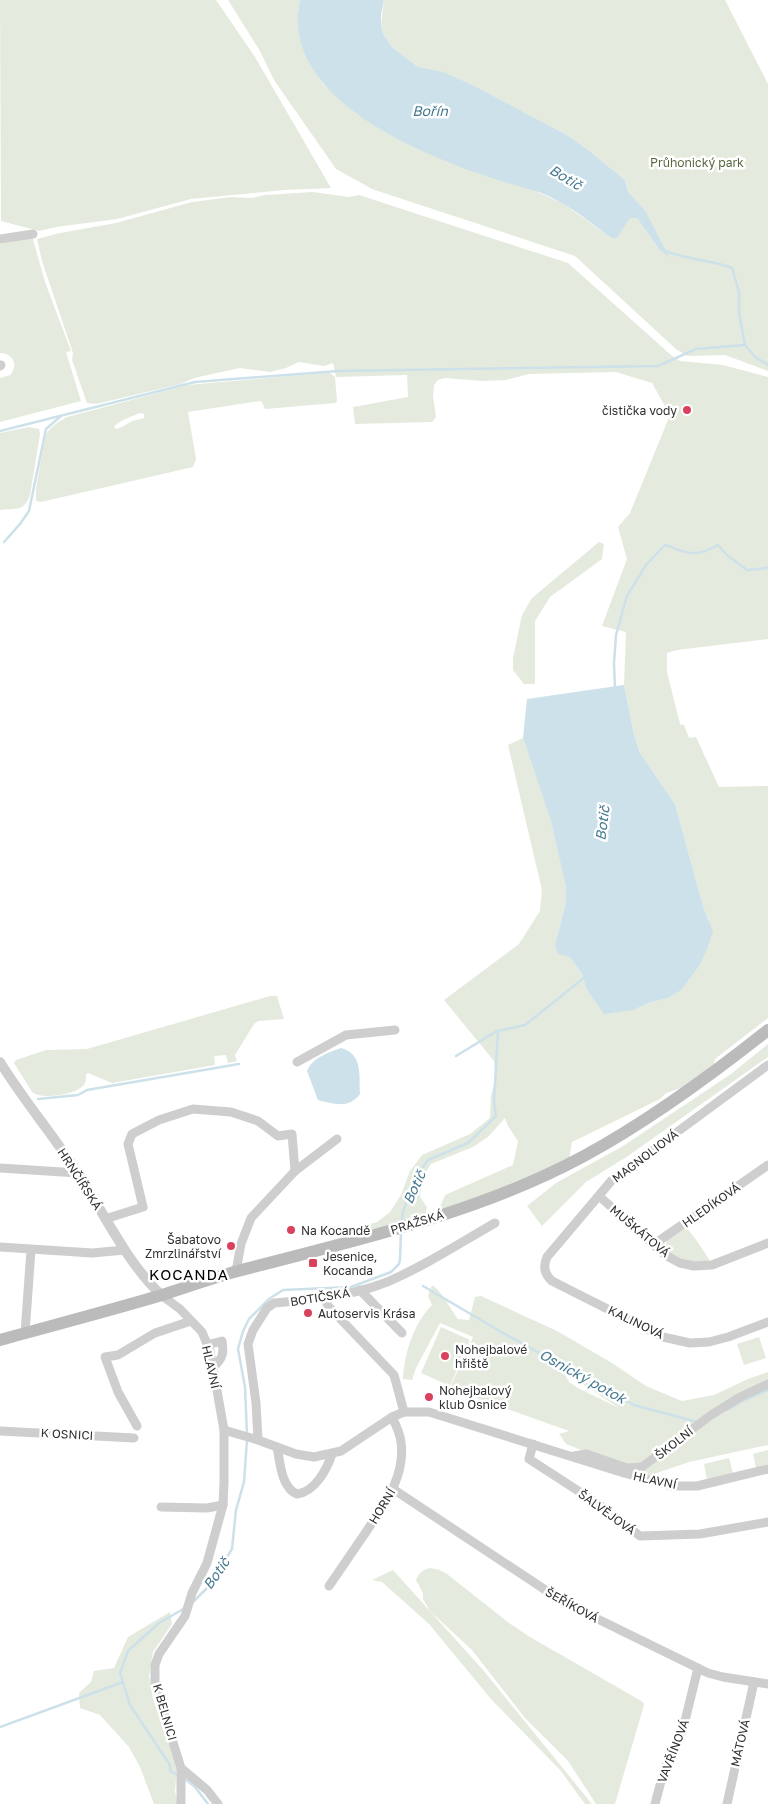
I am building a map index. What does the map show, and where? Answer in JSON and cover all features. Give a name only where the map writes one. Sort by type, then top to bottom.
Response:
[{"type":"main road","name":"PRAŽSKÁ","points":[[0,1340],[161,1295],[236,1271],[401,1227],[488,1198],[584,1156],[647,1118],[768,1030]]},
{"type":"street","points":[[0,239],[33,234]]},
{"type":"street","points":[[297,1062],[346,1035],[395,1030]]},
{"type":"street","name":"HRNČÍŘSKÁ","points":[[0,1062],[23,1098],[78,1174],[125,1250],[161,1295]]},
{"type":"street","name":"MAGNOLIOVÁ","points":[[544,1268],[547,1257],[612,1180],[767,1068]]},
{"type":"street","points":[[105,1219],[143,1207],[128,1144],[132,1134],[159,1120],[193,1109],[231,1112],[258,1121],[278,1136],[292,1134],[294,1171]]},
{"type":"street","points":[[236,1271],[241,1244],[251,1218],[294,1171],[338,1139]]},
{"type":"street","name":"HLEDÍKOVÁ","points":[[653,1245],[768,1165]]},
{"type":"street","points":[[0,1168],[78,1174]]},
{"type":"street","name":"MUŠKÁTOVÁ","points":[[599,1196],[665,1255],[680,1263],[694,1266],[712,1265],[768,1243]]},
{"type":"street","name":"BOTIČSKÁ","points":[[255,1439],[256,1403],[248,1353],[250,1335],[271,1305],[374,1287],[410,1272],[495,1223]]},
{"type":"street","points":[[0,1248],[92,1253],[125,1250]]},
{"type":"street","points":[[25,1333],[31,1250]]},
{"type":"street","name":"KALINOVÁ","points":[[544,1268],[552,1281],[663,1337],[690,1343],[709,1342],[768,1322]]},
{"type":"street","points":[[360,1290],[402,1333]]},
{"type":"street","name":"HLAVNÍ","points":[[161,1295],[180,1309],[202,1332],[213,1367],[224,1430]]},
{"type":"street","points":[[324,1297],[328,1306],[394,1375],[404,1412]]},
{"type":"street","points":[[137,1426],[118,1392],[105,1357],[118,1355],[156,1333],[191,1321]]},
{"type":"street","points":[[207,1344],[222,1341],[224,1352],[220,1361],[213,1367]]},
{"type":"street","name":"ŠKOLNÍ","points":[[572,1456],[586,1454],[627,1468],[642,1467],[711,1415],[740,1397],[768,1384]]},
{"type":"street","points":[[224,1430],[306,1456],[332,1454],[341,1451],[392,1416],[404,1412],[429,1412],[572,1456]]},
{"type":"street","name":"HORNÍ","points":[[329,1586],[385,1504],[393,1489],[400,1468],[402,1448],[401,1439],[392,1416]]},
{"type":"street","name":"K BELNICI","points":[[181,1804],[181,1773],[155,1684],[155,1665],[159,1654],[185,1616],[192,1593],[207,1563],[223,1505],[224,1430]]},
{"type":"street","name":"K OSNICI","points":[[0,1431],[134,1438]]},
{"type":"street","name":"ŠALVĚJOVÁ","points":[[532,1444],[529,1459],[600,1505],[640,1536],[700,1534],[768,1522]]},
{"type":"street","points":[[277,1447],[281,1471],[291,1491],[297,1494],[306,1491],[315,1483],[328,1466],[332,1454]]},
{"type":"street","name":"HLAVNÍ","points":[[572,1456],[671,1486],[696,1486],[768,1469]]},
{"type":"street","name":"ŠEŘÍKOVÁ","points":[[393,1489],[564,1603],[715,1676],[768,1684]]},
{"type":"street","points":[[161,1507],[184,1509],[223,1505]]},
{"type":"street","name":"VAVŘÍNOVÁ","points":[[655,1804],[664,1770],[683,1729],[698,1668]]},
{"type":"street","name":"MÁTOVÁ","points":[[727,1804],[754,1682]]},
{"type":"street","points":[[181,1773],[207,1790],[218,1804]]},
{"type":"green space","points":[[0,0],[216,0],[255,57],[331,188],[284,190],[191,199],[117,219],[39,231],[1,221]]},
{"type":"green space","name":"Průhonický park","points":[[228,0],[300,0],[298,23],[303,46],[313,68],[326,87],[450,162],[535,191],[562,203],[613,239],[618,237],[630,218],[637,218],[659,249],[645,210],[628,192],[625,180],[587,149],[567,135],[525,113],[418,67],[392,47],[383,34],[381,25],[384,0],[725,0],[768,84],[768,371],[725,355],[688,356],[677,350],[575,256],[372,189],[336,169],[274,80],[260,51]]},
{"type":"green space","points":[[313,192],[349,197],[359,195],[568,263],[680,361],[723,365],[768,377],[768,639],[677,650],[667,653],[667,672],[680,724],[684,725],[689,738],[696,737],[719,787],[768,786],[768,1018],[715,1059],[714,1064],[689,1085],[666,1093],[660,1099],[572,1142],[569,1160],[514,1185],[438,1212],[445,1195],[513,1165],[518,1141],[505,1118],[488,1137],[473,1147],[431,1164],[423,1177],[420,1197],[427,1207],[425,1216],[352,1235],[352,1229],[377,1222],[390,1212],[401,1195],[410,1171],[422,1155],[470,1134],[490,1118],[491,1095],[496,1078],[494,1061],[444,1000],[519,944],[540,911],[542,890],[508,745],[523,738],[551,820],[566,888],[566,902],[555,945],[570,957],[582,974],[586,988],[594,997],[634,1010],[648,1003],[668,998],[709,920],[703,906],[675,804],[640,753],[634,735],[624,685],[626,632],[602,626],[627,559],[618,527],[630,513],[670,415],[652,383],[616,372],[529,374],[506,380],[482,381],[445,378],[438,380],[434,385],[433,396],[436,417],[432,422],[355,424],[353,407],[408,397],[407,375],[336,377],[333,363],[324,366],[299,362],[270,372],[240,368],[96,404],[87,403],[72,360],[73,353],[42,261],[37,239],[116,223],[192,202],[231,197],[252,198],[265,195]]},
{"type":"green space","points":[[32,236],[45,282],[71,351],[66,352],[81,401],[0,422],[0,378],[10,375],[14,364],[11,357],[0,353],[0,244]]},
{"type":"green space","points":[[330,373],[335,377],[337,401],[335,403],[265,409],[260,401],[188,412],[196,459],[193,467],[41,502],[36,501],[36,489],[45,437],[54,425],[67,417],[188,385]],"holes":[[[140,413],[144,414],[144,418],[122,427],[116,429],[114,426]]]},
{"type":"green space","points":[[29,427],[39,429],[40,434],[30,495],[22,507],[0,510],[0,433]]},
{"type":"green space","points":[[599,542],[604,544],[602,559],[550,597],[535,621],[535,684],[524,684],[513,670],[513,658],[522,615],[532,598]]},
{"type":"green space","points":[[270,996],[277,996],[284,1019],[258,1021],[254,1024],[235,1055],[237,1061],[228,1063],[226,1055],[214,1056],[215,1065],[112,1083],[88,1073],[85,1084],[79,1089],[65,1094],[50,1096],[42,1096],[32,1092],[14,1063],[16,1060],[46,1050],[87,1049]]},
{"type":"green space","points":[[768,1044],[768,1057],[628,1156],[586,1182],[542,1226],[527,1206],[556,1183],[623,1146],[731,1074]]},
{"type":"green space","points":[[686,1227],[710,1261],[697,1262],[687,1260],[665,1251],[668,1239]]},
{"type":"green space","points":[[432,1285],[443,1296],[458,1319],[469,1320],[475,1297],[481,1296],[557,1331],[612,1363],[646,1386],[682,1401],[714,1395],[768,1372],[768,1445],[689,1462],[648,1476],[638,1473],[566,1444],[559,1434],[569,1431],[460,1392],[449,1390],[473,1337],[440,1323],[416,1368],[412,1380],[403,1379],[405,1359],[411,1339],[420,1321],[432,1305],[428,1296]],"holes":[[[563,1371],[619,1408],[569,1382]]]},
{"type":"green space","name":"Nohejbalové hřiště","points":[[441,1327],[470,1340],[450,1386],[421,1373]]},
{"type":"green space","points":[[759,1337],[766,1358],[744,1365],[737,1344]]},
{"type":"green space","points":[[768,1450],[768,1464],[756,1468],[753,1454]]},
{"type":"green space","points":[[729,1458],[733,1473],[707,1480],[704,1464]]},
{"type":"green space","points":[[431,1568],[447,1574],[509,1623],[530,1637],[643,1702],[644,1705],[615,1804],[596,1804],[568,1761],[525,1718],[472,1650],[430,1611],[416,1580],[418,1575]]},
{"type":"green space","points":[[393,1570],[483,1670],[592,1804],[585,1804],[560,1770],[491,1699],[429,1624],[382,1582],[372,1580]]},
{"type":"green space","points":[[170,1612],[172,1624],[153,1652],[149,1676],[153,1699],[177,1767],[175,1791],[178,1804],[154,1804],[140,1767],[129,1747],[100,1715],[80,1708],[79,1693],[91,1682],[94,1671],[114,1668],[128,1637]]},
{"type":"water","name":"Bořín","points":[[300,0],[384,0],[381,25],[383,34],[392,47],[418,67],[443,72],[472,85],[567,135],[587,149],[625,180],[628,192],[645,210],[669,257],[659,249],[637,218],[630,218],[618,237],[613,239],[556,200],[420,150],[379,128],[343,103],[316,73],[300,39]]},
{"type":"water","points":[[624,685],[634,735],[640,753],[675,804],[703,906],[713,931],[699,966],[681,990],[668,998],[648,1003],[634,1010],[604,1014],[586,988],[582,974],[570,957],[558,954],[555,945],[566,902],[566,888],[551,821],[523,738],[527,699]]},
{"type":"water","points":[[341,1048],[353,1055],[356,1060],[360,1094],[356,1099],[346,1104],[335,1104],[318,1100],[307,1071],[317,1059]]},
{"type":"waterway","name":"Botič","points":[[663,250],[680,256],[732,268],[739,292],[739,313],[745,345],[755,357],[768,365]]},
{"type":"waterway","points":[[0,431],[195,382],[338,371],[658,366],[696,349],[745,345]]},
{"type":"waterway","points":[[4,542],[29,511],[46,429],[61,416]]},
{"type":"waterway","name":"Botič","points":[[615,689],[616,635],[627,596],[646,565],[665,545],[692,553],[703,552],[718,545],[727,555],[747,570],[768,568]]},
{"type":"waterway","name":"Botič","points":[[402,1224],[403,1212],[414,1180],[428,1160],[468,1143],[496,1116],[494,1102],[498,1031],[525,1025],[585,977]]},
{"type":"waterway","points":[[456,1056],[497,1031]]},
{"type":"waterway","points":[[38,1099],[78,1095],[87,1090],[239,1064]]},
{"type":"waterway","name":"Botič","points":[[247,1434],[245,1387],[238,1349],[243,1331],[249,1319],[269,1299],[283,1290],[351,1287],[391,1272],[399,1264],[401,1232]]},
{"type":"waterway","name":"Osnický potok","points":[[423,1286],[503,1333],[634,1405],[697,1422]]},
{"type":"waterway","name":"Osnický potok","points":[[727,1410],[744,1400],[768,1390]]},
{"type":"waterway","name":"Botič","points":[[193,1602],[208,1587],[232,1549],[236,1510],[244,1482],[247,1440]]},
{"type":"waterway","name":"Botič","points":[[179,1776],[170,1771],[170,1765],[130,1705],[120,1673],[128,1651],[159,1623],[185,1608]]},
{"type":"waterway","points":[[0,1727],[123,1682]]},
{"type":"waterway","name":"Botič","points":[[184,1778],[195,1787],[208,1804]]},
{"type":"place","name":"čistička vody","points":[[687,410]]},
{"type":"place","name":"Na Kocandě","points":[[291,1230]]},
{"type":"place","name":"Šabatovo Zmrzlinářství","points":[[231,1246]]},
{"type":"place","name":"Jesenice, Kocanda","points":[[313,1263]]},
{"type":"place","name":"Autoservis Krása","points":[[308,1313]]},
{"type":"place","name":"Nohejbalové hřiště","points":[[445,1356]]},
{"type":"place","name":"Nohejbalový klub Osnice","points":[[429,1397]]},
{"type":"district","name":"KOCANDA","points":[[189,1274]]}]
